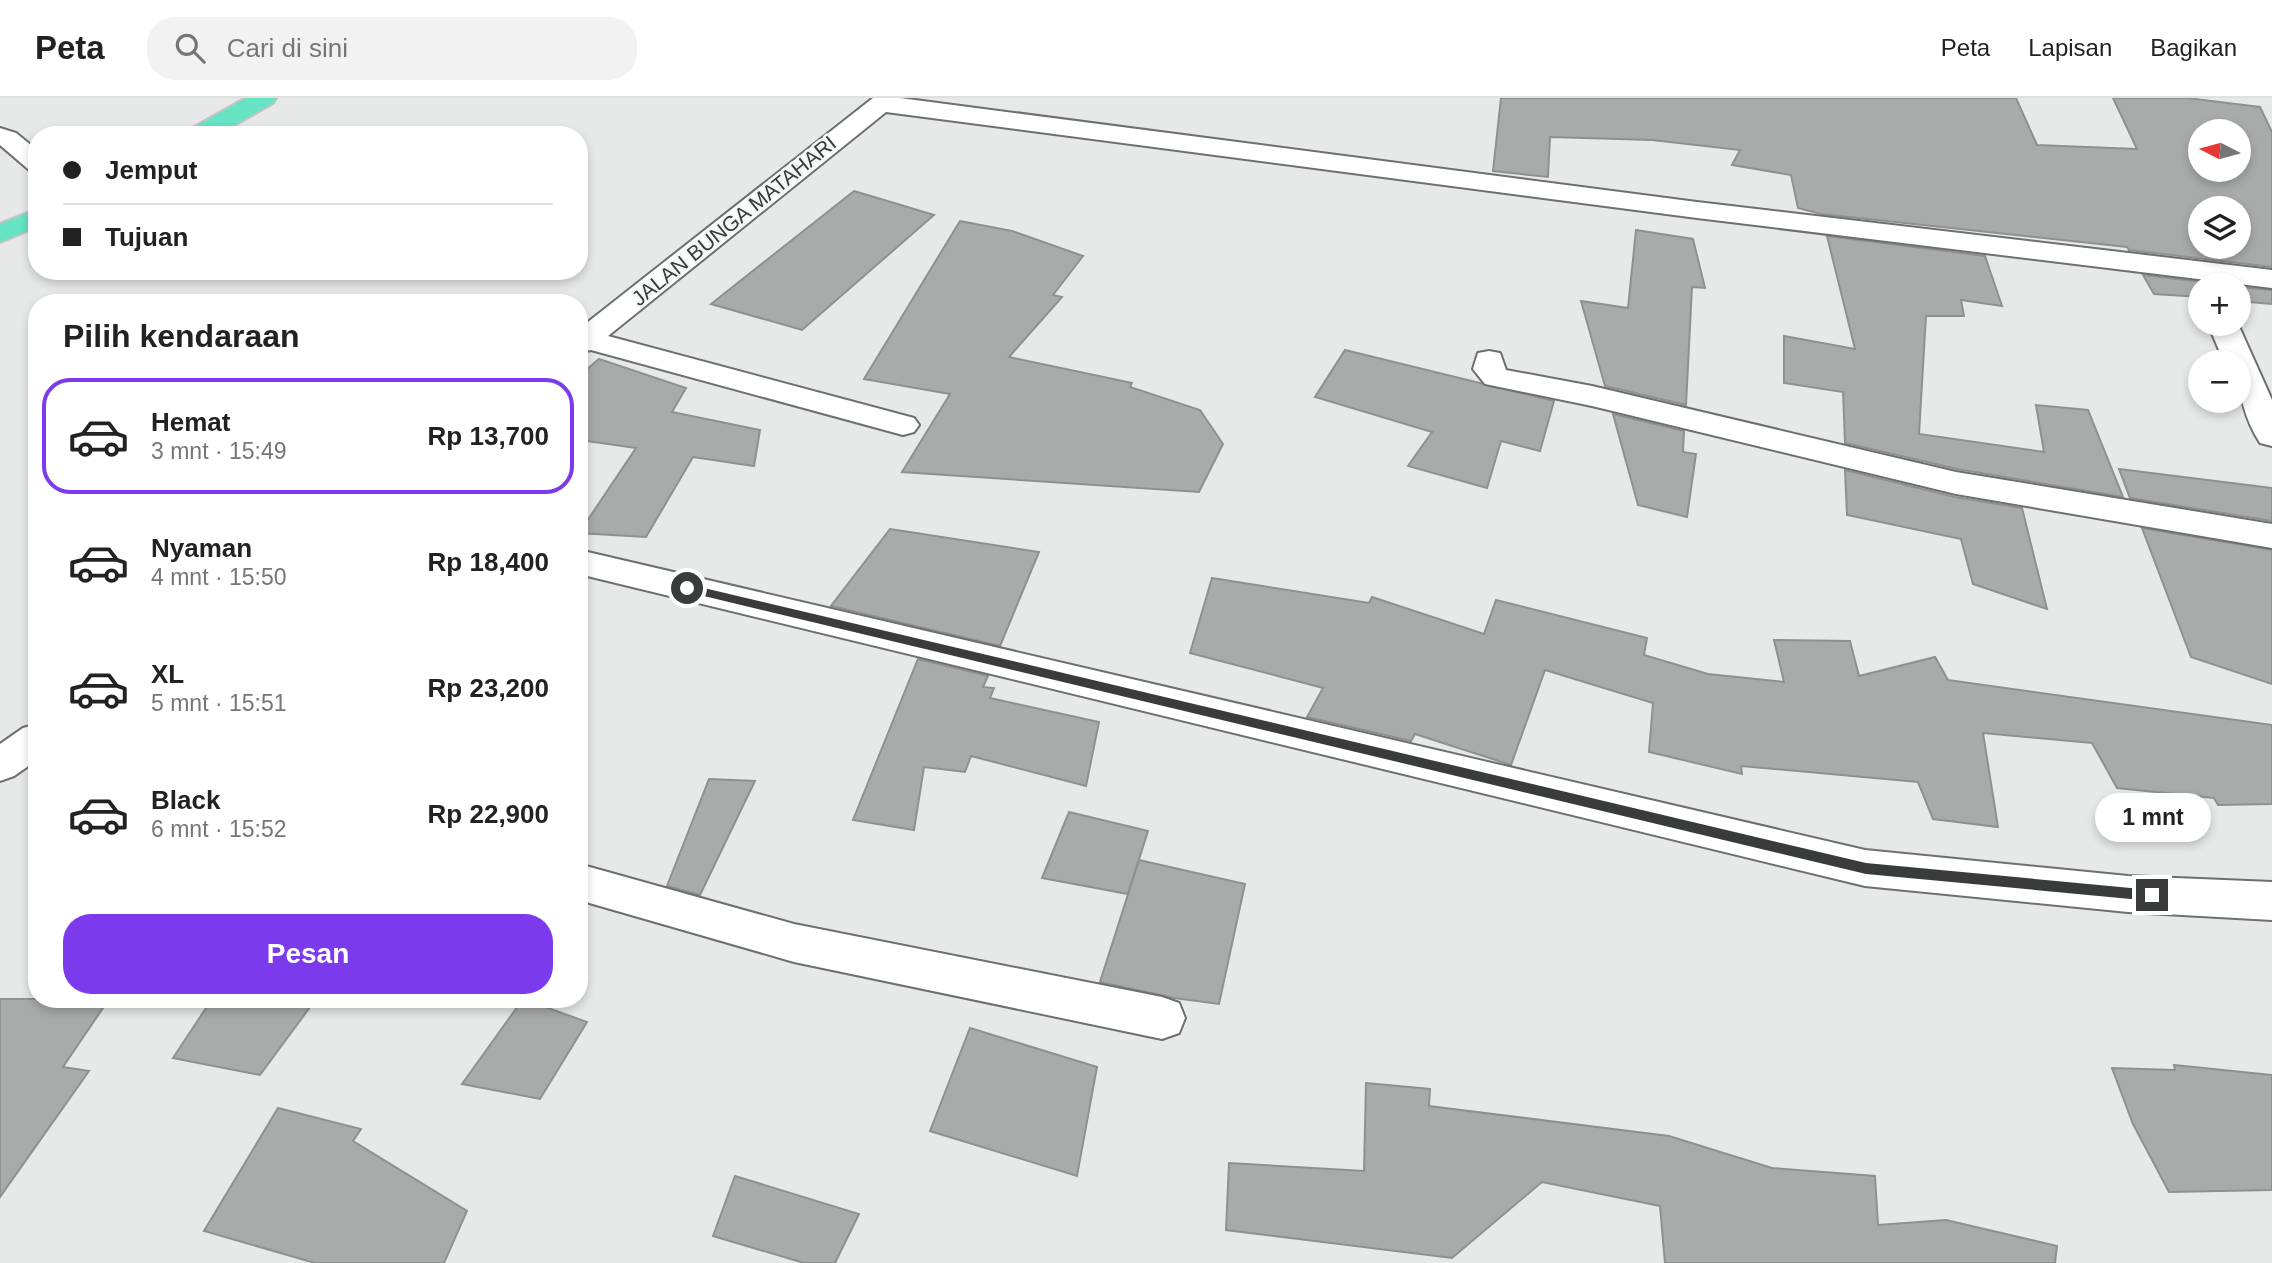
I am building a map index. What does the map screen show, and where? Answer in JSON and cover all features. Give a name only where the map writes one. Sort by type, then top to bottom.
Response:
[{"type":"highway","points":[[214,126],[264,98]]},
{"type":"highway","points":[[0,234],[28,221]]},
{"type":"street","points":[[884,101],[2188,276]]},
{"type":"street","name":"JALAN BUNGA MATAHARI","points":[[588,338],[884,101]]},
{"type":"street","points":[[0,136],[7,138],[28,156]]},
{"type":"street","points":[[2251,279],[2272,279]]},
{"type":"street","points":[[2228,336],[2272,436]]},
{"type":"street","points":[[588,343],[904,425]]},
{"type":"street","points":[[1489,360],[1488,369],[1496,376],[1592,396],[1956,483],[2272,536]]},
{"type":"street","points":[[588,564],[1866,869],[2128,894],[2272,901]]},
{"type":"street","points":[[0,765],[28,745]]},
{"type":"street","points":[[588,885],[794,943],[1162,1018]]},
{"type":"building","points":[[1501,98],[2016,98],[2037,145],[2137,149],[2113,98],[2187,98],[2260,107],[2272,132],[2272,267],[2205,259],[2251,259],[2251,196],[2188,196],[2188,257],[2129,250],[2127,247],[1821,214],[1798,208],[1791,175],[1732,165],[1740,150],[1652,140],[1550,137],[1548,177],[1493,171]]},
{"type":"building","points":[[854,191],[934,215],[802,330],[711,304]]},
{"type":"building","points":[[960,221],[1012,231],[1083,256],[1053,295],[1062,297],[1009,357],[1132,383],[1130,387],[1200,410],[1223,444],[1199,492],[902,472],[950,394],[864,379]]},
{"type":"building","points":[[1636,230],[1693,239],[1705,288],[1692,287],[1686,405],[1605,386],[1581,301],[1628,308]]},
{"type":"building","points":[[1827,236],[1985,256],[2002,306],[1961,300],[1964,316],[1926,316],[1919,434],[2044,452],[2036,405],[2088,410],[2123,497],[1957,469],[1845,443],[1843,392],[1784,383],[1784,336],[1855,349]]},
{"type":"building","points":[[2143,275],[2188,280],[2188,296],[2154,294]]},
{"type":"building","points":[[2251,288],[2272,290],[2272,304],[2251,302]]},
{"type":"building","points":[[1345,350],[1554,401],[1540,451],[1501,441],[1487,488],[1408,466],[1432,432],[1315,397]]},
{"type":"building","points":[[599,359],[686,388],[672,412],[760,430],[754,466],[693,457],[646,537],[588,534],[588,520],[636,448],[588,441],[588,368]]},
{"type":"building","points":[[1613,414],[1684,431],[1683,452],[1696,454],[1687,517],[1638,505]]},
{"type":"building","points":[[2119,469],[2272,488],[2272,521],[2130,498]]},
{"type":"building","points":[[1845,470],[1955,497],[2022,508],[2047,609],[1973,584],[1961,539],[1847,515]]},
{"type":"building","points":[[2142,528],[2272,550],[2272,684],[2191,657]]},
{"type":"building","points":[[890,529],[1039,552],[1000,646],[831,606]]},
{"type":"building","points":[[1212,578],[1369,603],[1372,597],[1484,634],[1496,600],[1647,638],[1644,655],[1708,674],[1784,682],[1774,640],[1850,641],[1859,676],[1935,657],[1948,680],[2272,725],[2272,804],[2218,805],[2214,798],[2117,788],[2092,743],[1983,733],[1998,827],[1933,819],[1918,782],[1741,766],[1742,774],[1649,752],[1653,703],[1545,670],[1511,765],[1415,734],[1411,741],[1307,717],[1323,688],[1190,653]]},
{"type":"building","points":[[918,659],[988,676],[983,687],[994,688],[990,698],[1099,722],[1086,786],[971,756],[965,772],[924,767],[914,830],[853,820]]},
{"type":"building","points":[[709,779],[755,781],[700,895],[667,886]]},
{"type":"building","points":[[1069,812],[1148,831],[1128,894],[1042,878]]},
{"type":"building","points":[[1139,860],[1245,884],[1219,1004],[1174,998],[1100,982]]},
{"type":"building","points":[[0,999],[28,999],[28,1008],[103,1008],[63,1067],[89,1071],[0,1197]]},
{"type":"building","points":[[206,1008],[309,1008],[260,1075],[173,1058]]},
{"type":"building","points":[[517,1008],[548,1008],[587,1022],[540,1099],[462,1084]]},
{"type":"building","points":[[970,1028],[1097,1067],[1077,1176],[930,1131]]},
{"type":"building","points":[[2174,1065],[2272,1075],[2272,1190],[2169,1192],[2133,1124],[2112,1068],[2175,1070]]},
{"type":"building","points":[[1366,1083],[1430,1089],[1429,1106],[1669,1136],[1772,1168],[1875,1176],[1878,1225],[1946,1220],[2057,1246],[2055,1263],[1665,1263],[1660,1206],[1542,1182],[1452,1258],[1226,1230],[1229,1163],[1364,1171]]},
{"type":"building","points":[[278,1108],[361,1129],[353,1141],[467,1211],[444,1263],[315,1263],[204,1231]]},
{"type":"building","points":[[735,1176],[859,1214],[835,1263],[804,1263],[713,1236]]},
{"type":"route","points":[[687,588],[1866,869],[2152,895]]}]
